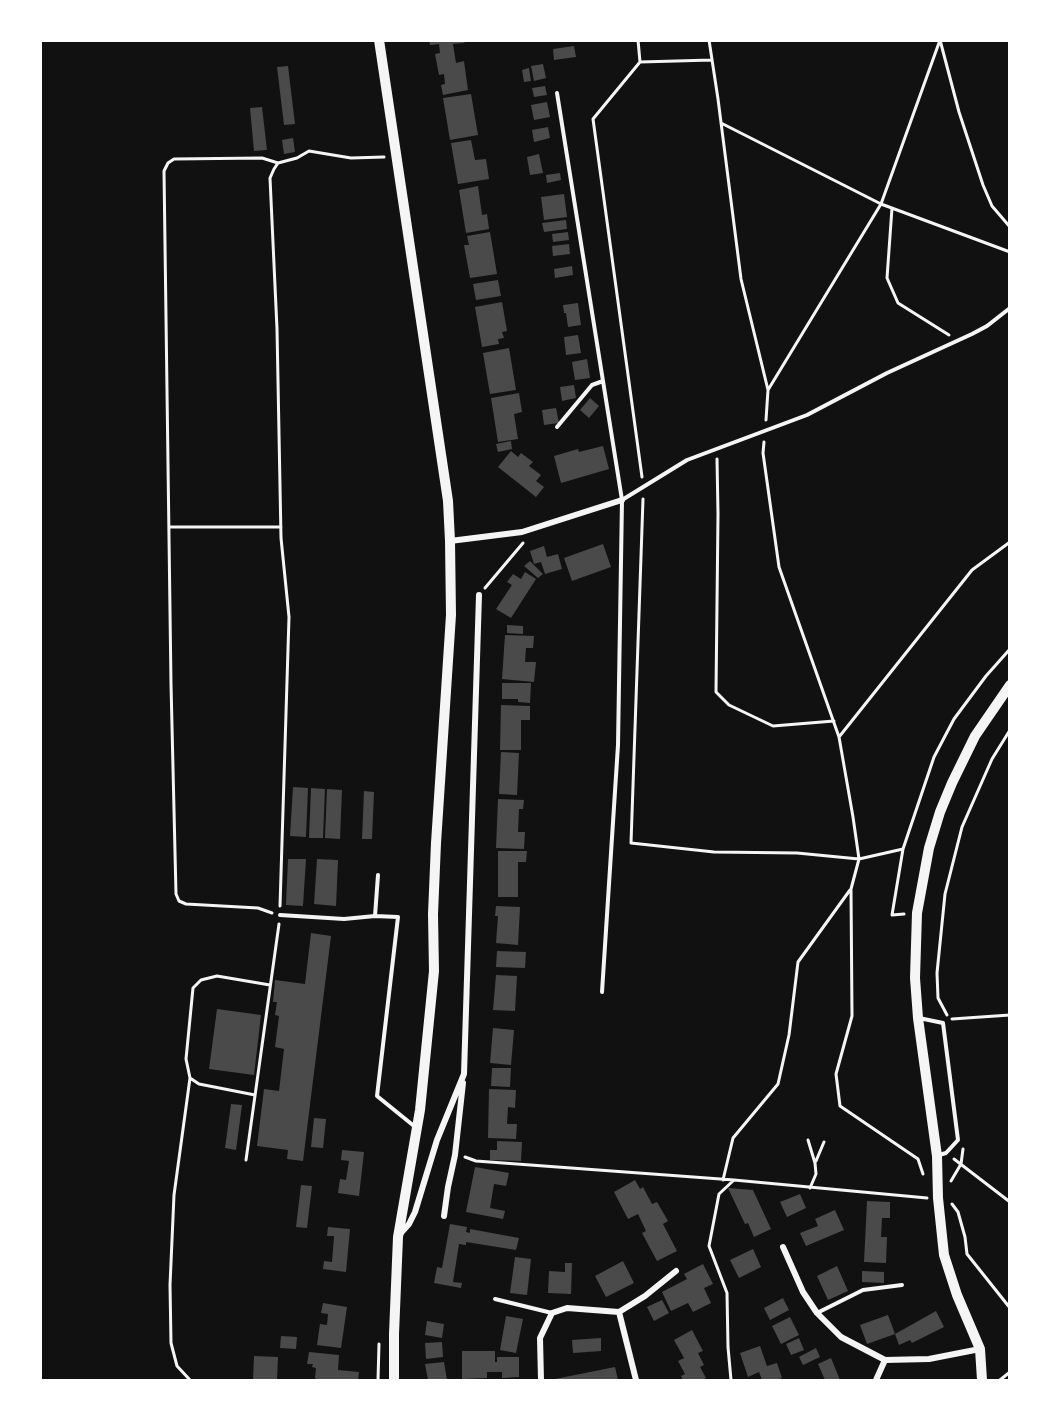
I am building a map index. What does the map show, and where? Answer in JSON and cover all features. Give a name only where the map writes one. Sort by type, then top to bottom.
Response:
[{"type":"main road","points":[[379,40],[448,501],[451,615],[433,914],[434,971],[420,1110],[398,1237],[394,1380]]},
{"type":"main road","points":[[982,1380],[980,1348],[957,1295],[944,1255],[938,1198],[937,1156],[918,1017],[915,978],[917,913],[929,848],[940,812],[975,736],[1010,685]]},
{"type":"street","points":[[450,541],[522,532],[622,500]]},
{"type":"street","points":[[444,1216],[455,1155],[464,1074],[479,595]]},
{"type":"street","points":[[398,1237],[415,1212],[437,1140],[464,1074]]},
{"type":"street","points":[[783,1247],[803,1292],[817,1313],[841,1337],[885,1360],[928,1359],[980,1348]]},
{"type":"street","points":[[541,1380],[540,1338],[552,1313],[567,1308],[619,1312],[645,1296],[676,1271]]},
{"type":"street","points":[[619,1312],[636,1380]]},
{"type":"street","points":[[876,1380],[885,1360]]},
{"type":"lane","points":[[557,93],[622,500],[618,745],[602,992]]},
{"type":"lane","points":[[622,500],[687,460],[807,415],[887,373],[987,326],[1010,308]]},
{"type":"lane","points":[[558,427],[592,385],[603,381]]},
{"type":"lane","points":[[375,916],[378,875]]},
{"type":"lane","points":[[280,915],[344,919],[375,916],[398,917],[377,1096],[417,1128]]},
{"type":"lane","points":[[918,1017],[942,1023],[944,1035],[958,1140],[946,1153],[937,1156]]},
{"type":"lane","points":[[817,1313],[863,1290],[902,1285]]},
{"type":"lane","points":[[495,1299],[552,1313]]},
{"type":"path","points":[[638,40],[640,62],[593,119],[643,487],[631,843],[714,852],[797,853],[859,859],[903,849]]},
{"type":"path","points":[[709,40],[741,279],[768,390],[763,453],[779,567],[839,737],[859,859],[851,889],[852,1016],[836,1074],[840,1106],[918,1160]]},
{"type":"path","points":[[768,390],[880,204],[940,40]]},
{"type":"path","points":[[940,40],[959,112],[983,185],[992,206],[1010,226]]},
{"type":"path","points":[[640,62],[712,60]]},
{"type":"path","points":[[721,123],[880,204],[1010,252]]},
{"type":"path","points":[[280,915],[258,908],[186,904],[180,901],[176,894],[164,171],[168,163],[174,159],[262,158],[278,163],[297,158],[309,151],[351,158],[396,156]]},
{"type":"path","points":[[246,1160],[280,915],[289,617],[280,527],[277,329],[270,178],[278,163]]},
{"type":"path","points":[[892,208],[887,278],[898,303],[958,341]]},
{"type":"path","points":[[711,450],[717,459],[716,692],[729,705],[773,726],[834,721]]},
{"type":"path","points":[[169,527],[280,527]]},
{"type":"path","points":[[479,595],[523,543],[522,532]]},
{"type":"path","points":[[839,737],[972,570],[1010,542]]},
{"type":"path","points":[[917,913],[892,915],[903,849],[934,757],[954,719],[986,676],[1010,649]]},
{"type":"path","points":[[1010,730],[992,759],[962,826],[945,894],[937,974],[938,998],[950,1019],[1010,1015]]},
{"type":"path","points":[[723,1180],[733,1138],[777,1084],[789,1035],[798,962],[851,889]]},
{"type":"path","points":[[189,1380],[177,1366],[171,1343],[170,1285],[174,1195],[190,1078],[186,1059],[193,988],[201,980],[217,976],[270,985]]},
{"type":"path","points":[[190,1078],[199,1084],[255,1095]]},
{"type":"path","points":[[808,1140],[816,1174],[810,1188]]},
{"type":"path","points":[[815,1163],[824,1142]]},
{"type":"path","points":[[455,1155],[476,1161],[734,1180],[928,1198]]},
{"type":"path","points":[[961,1164],[1010,1202]]},
{"type":"path","points":[[731,1380],[727,1293],[709,1246],[719,1194],[734,1180]]},
{"type":"path","points":[[949,1200],[958,1212],[967,1254],[1010,1308]]},
{"type":"path","points":[[1000,1380],[1010,1372]]},
{"type":"building","points":[[429,40],[466,40],[464,43],[453,44],[456,63],[464,61],[468,90],[443,95],[441,85],[445,84],[444,74],[439,75],[435,54],[440,53],[439,44],[430,45]]},
{"type":"building","points":[[574,46],[576,57],[554,60],[553,49]]},
{"type":"building","points":[[543,64],[546,78],[534,81],[531,66]]},
{"type":"building","points":[[288,66],[295,124],[284,125],[277,67]]},
{"type":"building","points":[[529,68],[531,81],[524,82],[522,70]]},
{"type":"building","points":[[545,86],[547,95],[534,97],[532,88]]},
{"type":"building","points":[[471,94],[478,135],[450,140],[443,98]]},
{"type":"building","points":[[547,102],[550,117],[534,120],[531,105]]},
{"type":"building","points":[[262,107],[267,150],[254,151],[250,108]]},
{"type":"building","points":[[548,127],[550,138],[534,142],[532,130]]},
{"type":"building","points":[[293,138],[295,152],[284,154],[282,140]]},
{"type":"building","points":[[471,140],[475,160],[486,159],[489,179],[458,184],[451,143]]},
{"type":"building","points":[[539,154],[543,173],[530,175],[527,157]]},
{"type":"building","points":[[560,173],[561,180],[547,183],[546,175]]},
{"type":"building","points":[[478,186],[482,215],[487,214],[489,229],[466,233],[459,190]]},
{"type":"building","points":[[564,194],[567,217],[544,220],[541,197]]},
{"type":"building","points":[[566,220],[567,229],[544,232],[542,223]]},
{"type":"building","points":[[490,232],[497,274],[470,278],[464,245],[469,245],[467,236]]},
{"type":"building","points":[[568,232],[569,240],[553,242],[552,234]]},
{"type":"building","points":[[569,244],[570,254],[553,256],[552,246]]},
{"type":"building","points":[[572,266],[573,275],[555,278],[554,269]]},
{"type":"building","points":[[498,280],[501,296],[476,300],[473,284]]},
{"type":"building","points":[[502,302],[507,331],[502,332],[504,338],[498,339],[499,344],[482,347],[475,307]]},
{"type":"building","points":[[578,303],[581,325],[568,327],[563,305]]},
{"type":"building","points":[[578,335],[581,353],[566,355],[564,337]]},
{"type":"building","points":[[509,348],[516,390],[490,394],[483,353]]},
{"type":"building","points":[[587,359],[590,378],[575,380],[572,362]]},
{"type":"building","points":[[574,385],[576,398],[562,401],[560,387]]},
{"type":"building","points":[[519,393],[522,412],[514,414],[518,439],[498,442],[491,398]]},
{"type":"building","points":[[590,398],[599,406],[589,418],[580,410]]},
{"type":"building","points":[[556,408],[559,423],[544,425],[542,410]]},
{"type":"building","points":[[511,441],[512,449],[498,452],[496,444]]},
{"type":"building","points":[[603,446],[609,469],[561,483],[554,456],[578,449],[579,452]]},
{"type":"building","points":[[511,451],[518,457],[521,453],[533,462],[529,466],[541,475],[536,481],[544,487],[536,497],[498,467]]},
{"type":"building","points":[[603,544],[611,567],[572,581],[564,558]]},
{"type":"building","points":[[544,546],[547,557],[558,554],[562,569],[545,574],[541,562],[534,564],[530,551]]},
{"type":"building","points":[[530,561],[543,574],[538,578],[524,566]]},
{"type":"building","points":[[525,572],[536,579],[511,618],[496,609],[512,585],[507,582],[513,574],[521,579]]},
{"type":"building","points":[[507,625],[523,626],[523,634],[507,633]]},
{"type":"building","points":[[505,635],[534,636],[533,648],[526,648],[525,662],[536,662],[534,682],[502,679]]},
{"type":"building","points":[[502,683],[531,683],[530,703],[518,702],[518,699],[502,699]]},
{"type":"building","points":[[501,705],[530,706],[530,720],[521,720],[521,750],[500,750]]},
{"type":"building","points":[[501,752],[519,753],[517,795],[499,794]]},
{"type":"building","points":[[293,787],[308,788],[306,837],[290,836]]},
{"type":"building","points":[[311,788],[325,789],[323,838],[309,838]]},
{"type":"building","points":[[327,789],[342,790],[340,839],[325,838]]},
{"type":"building","points":[[364,791],[374,792],[372,839],[362,839]]},
{"type":"building","points":[[498,799],[524,800],[523,809],[519,809],[518,832],[525,832],[524,849],[496,848]]},
{"type":"building","points":[[498,851],[527,851],[526,862],[518,862],[518,897],[498,897]]},
{"type":"building","points":[[288,859],[306,859],[303,906],[286,905]]},
{"type":"building","points":[[317,859],[338,860],[336,906],[314,904]]},
{"type":"building","points":[[496,906],[520,907],[518,945],[496,943],[498,916],[495,916]]},
{"type":"building","points":[[311,933],[331,936],[303,1161],[287,1159],[288,1150],[257,1146],[264,1089],[279,1091],[284,1049],[275,1047],[279,1016],[275,1015],[277,1002],[273,1002],[275,980],[305,984]]},
{"type":"building","points":[[497,951],[526,952],[525,968],[496,967]]},
{"type":"building","points":[[496,975],[517,976],[515,1011],[493,1010]]},
{"type":"building","points":[[217,1009],[261,1015],[254,1075],[209,1069]]},
{"type":"building","points":[[493,1028],[514,1030],[511,1065],[490,1063]]},
{"type":"building","points":[[492,1068],[511,1068],[510,1087],[491,1086]]},
{"type":"building","points":[[489,1089],[516,1090],[515,1108],[508,1107],[507,1124],[517,1124],[516,1139],[488,1138]]},
{"type":"building","points":[[231,1104],[242,1105],[236,1150],[225,1148]]},
{"type":"building","points":[[314,1118],[326,1119],[323,1148],[311,1147]]},
{"type":"building","points":[[497,1141],[522,1142],[521,1161],[490,1160],[490,1150],[497,1150]]},
{"type":"building","points":[[342,1150],[364,1152],[359,1196],[338,1193],[340,1179],[346,1180],[349,1161],[341,1160]]},
{"type":"building","points":[[475,1167],[509,1173],[506,1186],[494,1184],[490,1208],[505,1211],[503,1219],[466,1212]]},
{"type":"building","points":[[635,1180],[640,1189],[643,1187],[652,1204],[657,1202],[668,1221],[663,1224],[677,1251],[657,1261],[642,1233],[646,1231],[638,1214],[628,1219],[614,1192]]},
{"type":"building","points":[[301,1185],[312,1186],[307,1228],[296,1227]]},
{"type":"building","points":[[728,1188],[753,1190],[771,1229],[754,1237],[748,1223],[745,1224]]},
{"type":"building","points":[[800,1194],[806,1208],[787,1217],[780,1202]]},
{"type":"building","points":[[867,1201],[890,1202],[890,1218],[882,1218],[881,1237],[887,1237],[886,1263],[864,1262]]},
{"type":"building","points":[[835,1210],[844,1230],[806,1246],[800,1233],[818,1226],[815,1219]]},
{"type":"building","points":[[450,1224],[467,1227],[466,1232],[470,1233],[470,1229],[519,1238],[516,1250],[466,1242],[466,1245],[459,1244],[453,1282],[462,1283],[461,1288],[434,1283],[437,1267],[442,1268]]},
{"type":"building","points":[[328,1227],[350,1229],[346,1272],[323,1269],[324,1261],[332,1262],[334,1236],[327,1236]]},
{"type":"building","points":[[753,1249],[761,1267],[739,1278],[730,1260]]},
{"type":"building","points":[[515,1257],[531,1259],[527,1295],[510,1293]]},
{"type":"building","points":[[623,1261],[634,1283],[606,1297],[595,1276]]},
{"type":"building","points":[[565,1263],[572,1263],[571,1294],[548,1293],[549,1271],[565,1272]]},
{"type":"building","points":[[703,1264],[713,1284],[704,1288],[711,1303],[693,1312],[688,1303],[671,1311],[662,1292],[687,1279],[684,1274]]},
{"type":"building","points":[[837,1266],[848,1291],[828,1300],[817,1276]]},
{"type":"building","points":[[862,1271],[884,1272],[884,1283],[862,1282]]},
{"type":"building","points":[[783,1298],[789,1310],[770,1320],[764,1308]]},
{"type":"building","points":[[662,1300],[669,1313],[654,1321],[647,1307]]},
{"type":"building","points":[[323,1303],[347,1307],[341,1348],[317,1345],[320,1324],[327,1325],[328,1314],[321,1313]]},
{"type":"building","points":[[936,1311],[944,1327],[912,1343],[910,1340],[899,1345],[895,1334]]},
{"type":"building","points":[[888,1315],[895,1334],[867,1344],[860,1325]]},
{"type":"building","points":[[506,1316],[523,1319],[516,1353],[500,1350]]},
{"type":"building","points":[[790,1317],[799,1335],[781,1344],[772,1326]]},
{"type":"building","points":[[427,1321],[444,1324],[442,1338],[425,1335]]},
{"type":"building","points":[[692,1330],[703,1351],[698,1353],[704,1365],[700,1367],[706,1378],[702,1380],[683,1380],[681,1376],[685,1374],[678,1361],[684,1358],[674,1340]]},
{"type":"building","points":[[281,1336],[297,1337],[296,1349],[280,1348]]},
{"type":"building","points":[[601,1338],[601,1351],[573,1353],[572,1340]]},
{"type":"building","points":[[799,1338],[804,1350],[791,1355],[786,1344]]},
{"type":"building","points":[[442,1342],[443,1357],[426,1359],[425,1343]]},
{"type":"building","points":[[760,1346],[767,1366],[777,1363],[782,1378],[762,1380],[759,1372],[748,1377],[740,1353]]},
{"type":"building","points":[[816,1348],[820,1357],[803,1365],[799,1357]]},
{"type":"building","points":[[462,1351],[495,1351],[495,1362],[497,1362],[497,1357],[519,1357],[519,1377],[502,1378],[502,1372],[487,1372],[487,1378],[462,1379]]},
{"type":"building","points":[[309,1352],[339,1355],[338,1370],[359,1372],[358,1380],[318,1380],[315,1378],[316,1368],[312,1367],[313,1364],[307,1364]]},
{"type":"building","points":[[254,1356],[278,1357],[277,1380],[253,1380]]},
{"type":"building","points":[[831,1358],[840,1380],[825,1380],[818,1364]]},
{"type":"building","points":[[444,1362],[447,1380],[428,1380],[425,1364]]},
{"type":"building","points":[[615,1367],[618,1380],[555,1379]]}]
